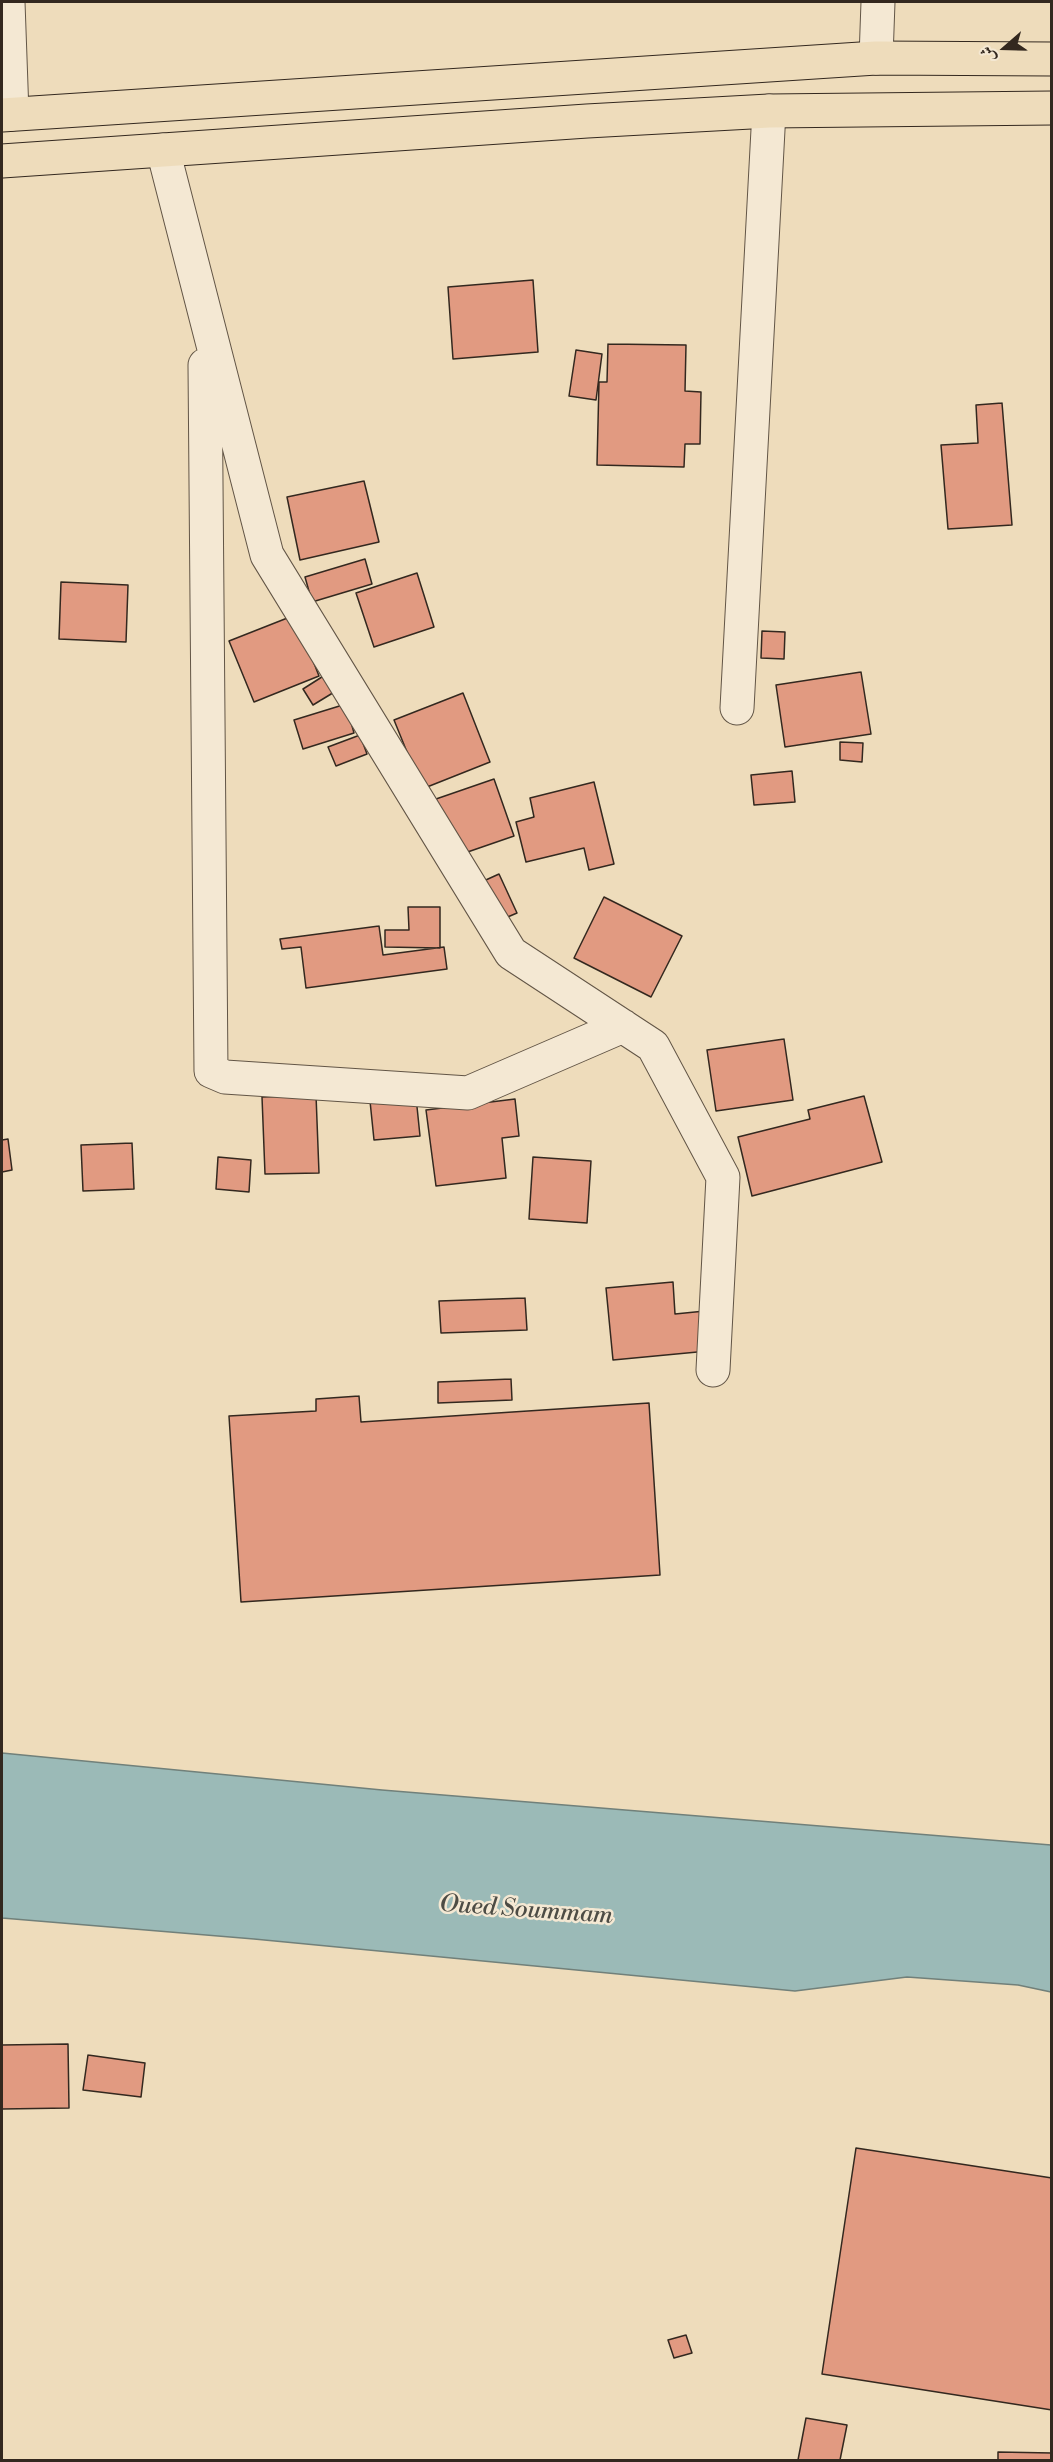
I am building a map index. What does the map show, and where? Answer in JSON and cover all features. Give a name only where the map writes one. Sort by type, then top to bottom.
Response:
[{"type":"highway","points":[[7,114],[876,58],[1052,59]]},
{"type":"highway","points":[[2,161],[769,111],[1052,108]]},
{"type":"street","points":[[7,114],[8,2]]},
{"type":"street","points":[[876,58],[879,2]]},
{"type":"street","points":[[737,708],[769,111]]},
{"type":"street","points":[[164,150],[267,555],[511,953],[653,1046],[723,1177],[713,1370]]},
{"type":"street","points":[[205,312],[211,1071],[225,1077],[468,1093],[623,1026]]},
{"type":"water","name":"Oued Soummam","points":[[2,1753],[382,1790],[1051,1845],[1051,1992],[1018,1985],[907,1977],[795,1991],[254,1939],[2,1918]]},
{"type":"building","points":[[533,280],[538,352],[453,359],[448,287]]},
{"type":"building","points":[[608,344],[686,345],[685,391],[701,392],[700,444],[685,444],[684,467],[597,465],[599,382],[607,382]]},
{"type":"building","points":[[576,350],[602,354],[596,400],[569,396]]},
{"type":"building","points":[[1002,403],[1012,525],[948,529],[941,445],[978,443],[976,405]]},
{"type":"building","points":[[364,481],[379,542],[300,560],[287,497]]},
{"type":"building","points":[[365,559],[372,584],[312,602],[305,577]]},
{"type":"building","points":[[417,573],[434,627],[374,647],[356,593]]},
{"type":"building","points":[[61,582],[128,585],[126,642],[59,639]]},
{"type":"building","points":[[295,615],[319,676],[254,702],[229,641]]},
{"type":"building","points":[[762,631],[785,632],[784,659],[761,658]]},
{"type":"building","points":[[861,672],[871,734],[785,747],[776,685]]},
{"type":"building","points":[[325,675],[336,691],[313,705],[303,689]]},
{"type":"building","points":[[463,693],[490,762],[422,789],[394,720]]},
{"type":"building","points":[[346,704],[354,733],[303,749],[294,720]]},
{"type":"building","points":[[360,735],[367,754],[336,766],[328,747]]},
{"type":"building","points":[[840,742],[863,743],[862,762],[840,760]]},
{"type":"building","points":[[792,771],[795,802],[754,805],[751,775]]},
{"type":"building","points":[[494,779],[514,836],[456,856],[436,799]]},
{"type":"building","points":[[594,782],[614,864],[589,870],[584,848],[526,862],[516,822],[534,817],[530,798]]},
{"type":"building","points":[[499,874],[517,913],[496,922],[477,884]]},
{"type":"building","points":[[604,897],[682,936],[651,997],[574,958]]},
{"type":"building","points":[[408,907],[440,907],[440,948],[385,947],[385,930],[409,930]]},
{"type":"building","points":[[379,926],[383,955],[444,947],[447,969],[306,988],[301,947],[282,949],[280,939]]},
{"type":"building","points":[[784,1039],[793,1100],[716,1111],[707,1050]]},
{"type":"building","points":[[316,1095],[319,1173],[265,1174],[262,1097]]},
{"type":"building","points":[[864,1096],[882,1162],[752,1196],[738,1137],[810,1119],[808,1110]]},
{"type":"building","points":[[416,1097],[420,1136],[374,1140],[370,1101]]},
{"type":"building","points":[[515,1099],[519,1136],[502,1138],[506,1178],[436,1186],[426,1110]]},
{"type":"building","points":[[8,1139],[12,1170],[2,1172],[2,1140]]},
{"type":"building","points":[[132,1143],[134,1189],[83,1191],[81,1145]]},
{"type":"building","points":[[218,1157],[251,1160],[249,1192],[216,1189]]},
{"type":"building","points":[[533,1157],[591,1161],[587,1223],[529,1219]]},
{"type":"building","points":[[673,1282],[675,1314],[705,1311],[708,1351],[613,1360],[606,1288]]},
{"type":"building","points":[[525,1298],[527,1330],[441,1333],[439,1301]]},
{"type":"building","points":[[511,1379],[512,1400],[438,1403],[438,1382]]},
{"type":"building","points":[[359,1396],[361,1422],[649,1403],[660,1575],[241,1602],[229,1416],[316,1411],[316,1399]]},
{"type":"building","points":[[68,2044],[69,2108],[2,2109],[2,2045]]},
{"type":"building","points":[[88,2055],[145,2063],[141,2097],[83,2090]]},
{"type":"building","points":[[856,2148],[1052,2178],[1052,2410],[822,2374]]},
{"type":"building","points":[[686,2335],[692,2353],[674,2358],[668,2340]]},
{"type":"building","points":[[806,2418],[847,2425],[840,2460],[798,2460]]},
{"type":"building","points":[[998,2452],[1052,2453],[1052,2460],[998,2460]]}]
